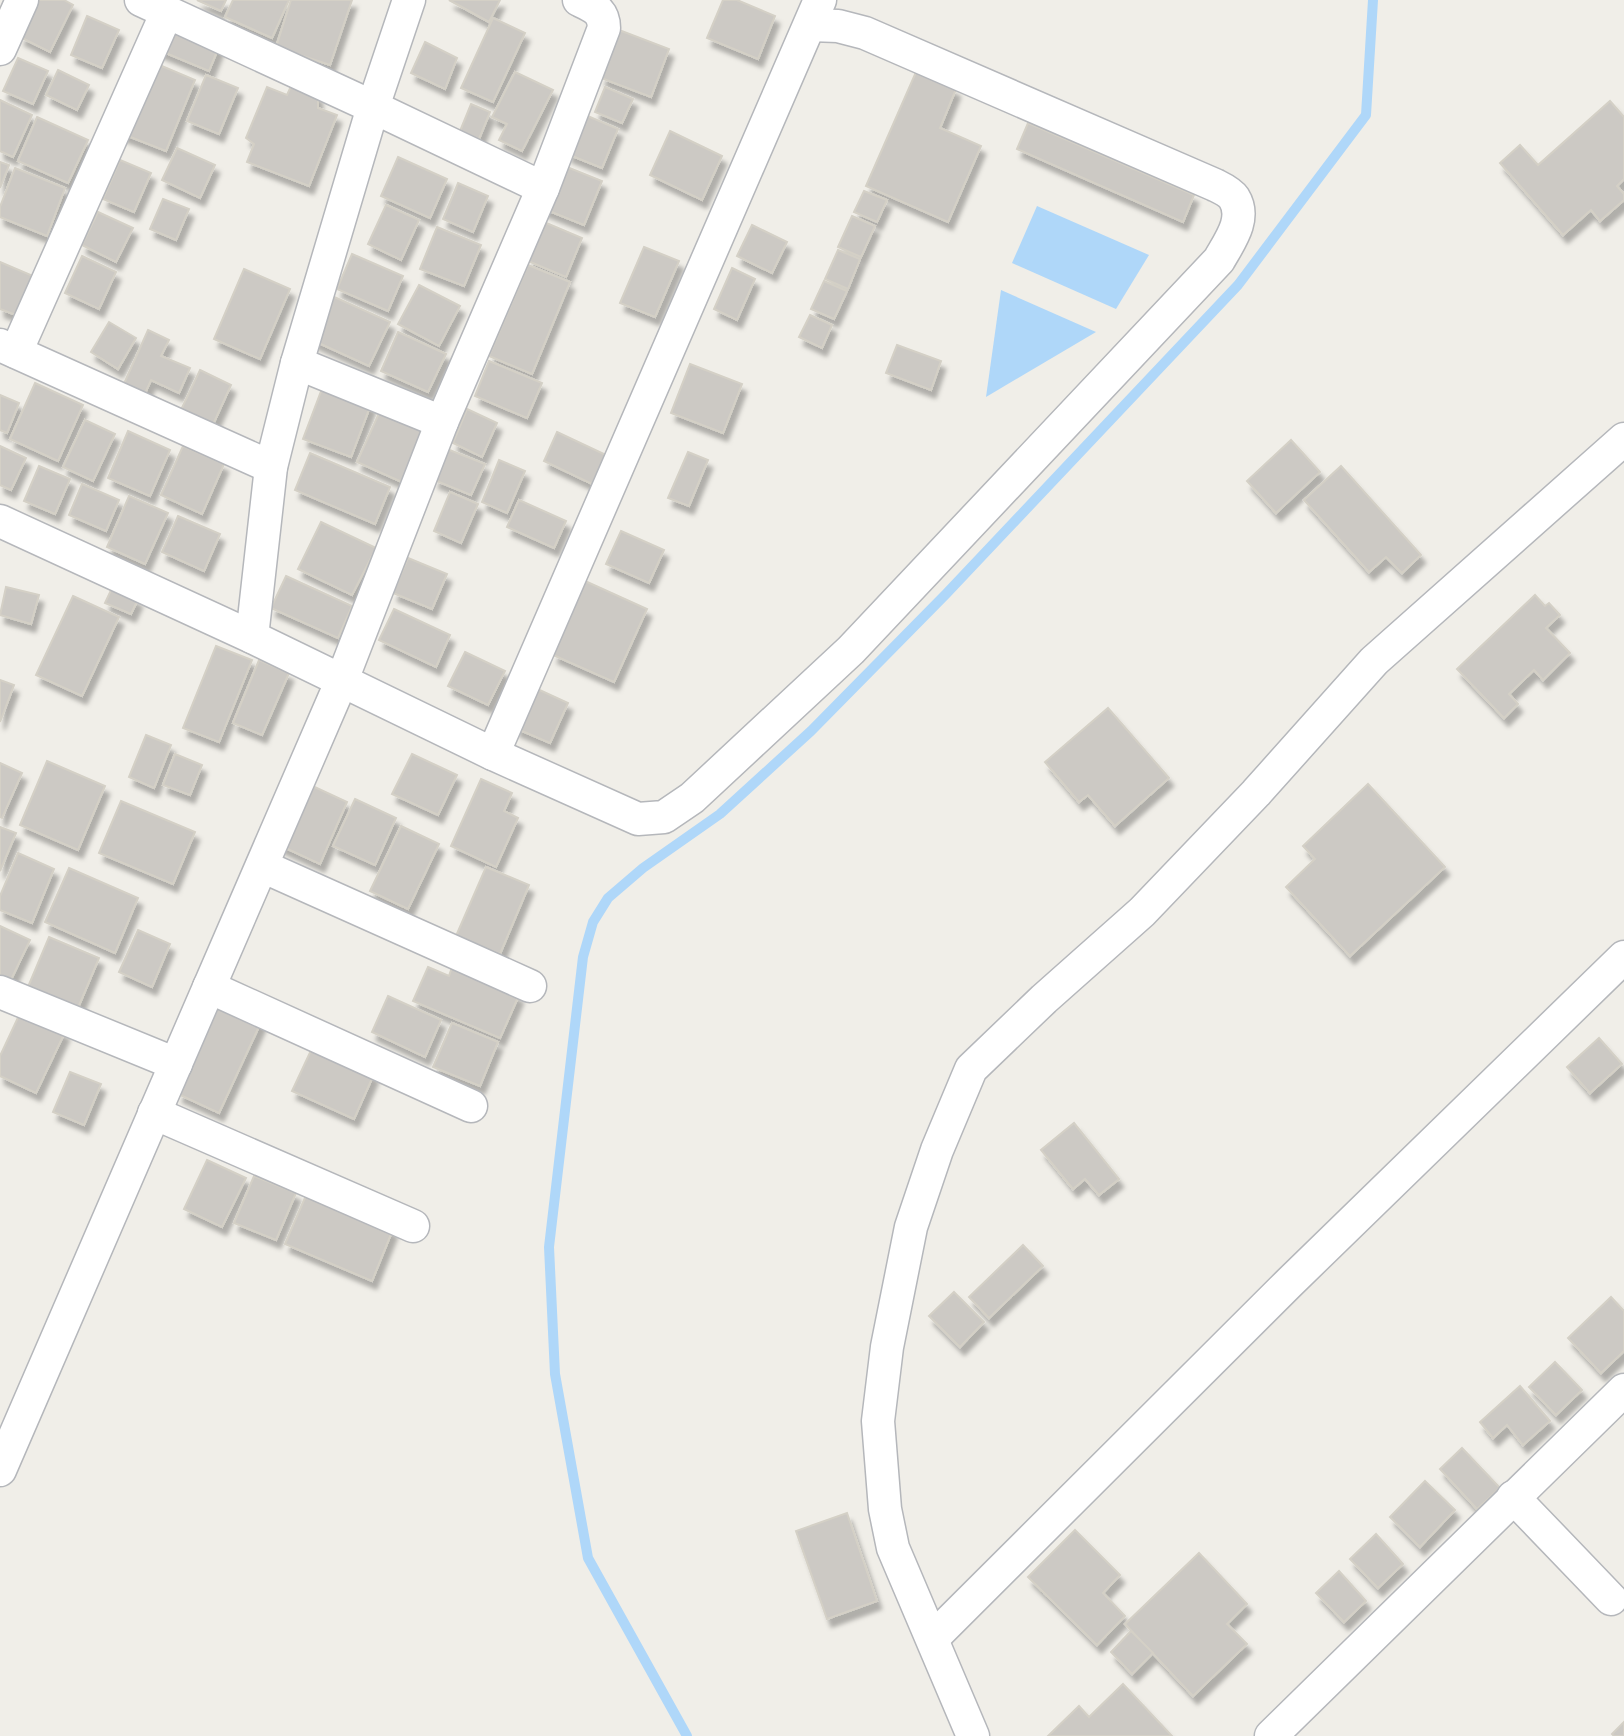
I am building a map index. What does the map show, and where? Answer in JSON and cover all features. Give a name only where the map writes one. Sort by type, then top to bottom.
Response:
[{"type":"street","points":[[0,49],[22,0]]},
{"type":"street","points":[[252,637],[271,467],[297,363],[373,107],[409,0]]},
{"type":"street","points":[[0,1470],[342,680],[442,422],[543,188],[604,28],[604,19],[599,10],[579,0]]},
{"type":"street","points":[[271,467],[8,348],[154,6],[543,188]]},
{"type":"street","points":[[0,521],[252,637],[493,754],[638,819],[664,817],[692,798],[851,650],[1219,260],[1234,234],[1240,214],[1233,196],[1215,185],[865,33],[838,26],[815,12],[493,754]]},
{"type":"street","points":[[297,363],[442,422]]},
{"type":"street","points":[[973,1736],[893,1548],[885,1509],[878,1421],[887,1347],[911,1227],[937,1150],[971,1069],[1044,999],[1142,912],[1256,793],[1374,661],[1624,439]]},
{"type":"street","points":[[262,866],[530,986]]},
{"type":"street","points":[[933,1638],[1288,1284],[1624,957]]},
{"type":"street","points":[[209,987],[471,1106]]},
{"type":"street","points":[[0,992],[176,1064]]},
{"type":"street","points":[[155,1113],[413,1226]]},
{"type":"street","points":[[1271,1736],[1624,1390]]},
{"type":"street","points":[[1513,1497],[1611,1599]]},
{"type":"water","points":[[1037,206],[1149,255],[1116,309],[1012,263]]},
{"type":"water","points":[[1001,290],[1096,332],[986,397]]},
{"type":"building","points":[[38,0],[64,0],[73,5],[50,52],[20,37]]},
{"type":"building","points":[[197,0],[226,0],[221,11]]},
{"type":"building","points":[[233,0],[289,0],[272,38],[225,17]]},
{"type":"building","points":[[291,0],[352,0],[330,65],[276,47]]},
{"type":"building","points":[[449,0],[500,0],[489,22]]},
{"type":"building","points":[[723,0],[737,0],[775,16],[758,59],[707,38]]},
{"type":"building","points":[[87,16],[119,30],[102,68],[71,55]]},
{"type":"building","points":[[170,17],[222,39],[209,71],[156,49]]},
{"type":"building","points":[[493,18],[525,33],[493,102],[461,88]]},
{"type":"building","points":[[619,30],[669,49],[651,97],[601,78]]},
{"type":"building","points":[[425,42],[457,58],[445,89],[411,73]]},
{"type":"building","points":[[18,58],[48,71],[33,104],[3,91]]},
{"type":"building","points":[[150,61],[195,80],[166,151],[120,133]]},
{"type":"building","points":[[58,70],[89,85],[77,110],[46,95]]},
{"type":"building","points":[[515,72],[553,90],[522,151],[499,140],[507,124],[492,117]]},
{"type":"building","points":[[916,72],[956,89],[940,128],[981,146],[948,222],[866,186]]},
{"type":"building","points":[[206,75],[238,88],[219,134],[187,121]]},
{"type":"building","points":[[292,84],[318,95],[318,108],[337,115],[309,186],[247,162],[254,144],[246,138],[267,87],[287,95]]},
{"type":"building","points":[[605,87],[633,99],[622,123],[595,112]]},
{"type":"building","points":[[0,100],[32,115],[13,157],[0,151]]},
{"type":"building","points":[[1610,101],[1624,117],[1624,179],[1617,186],[1624,194],[1624,200],[1600,221],[1591,210],[1563,235],[1500,163],[1520,145],[1538,165]]},
{"type":"building","points":[[471,104],[490,112],[477,144],[458,136]]},
{"type":"building","points":[[583,114],[618,129],[602,168],[567,154]]},
{"type":"building","points":[[37,117],[88,140],[68,183],[18,161]]},
{"type":"building","points":[[1028,123],[1194,195],[1183,222],[1017,149]]},
{"type":"building","points":[[670,131],[722,156],[702,200],[650,175]]},
{"type":"building","points":[[177,148],[215,165],[200,198],[162,180]]},
{"type":"building","points":[[398,157],[447,179],[430,218],[381,196]]},
{"type":"building","points":[[120,160],[151,173],[134,212],[103,199]]},
{"type":"building","points":[[0,162],[9,165],[0,188]]},
{"type":"building","points":[[557,163],[602,181],[584,225],[539,207]]},
{"type":"building","points":[[15,168],[65,188],[47,236],[0,217],[0,207]]},
{"type":"building","points":[[458,183],[488,196],[473,232],[443,219]]},
{"type":"building","points":[[864,191],[887,200],[877,222],[854,212]]},
{"type":"building","points":[[163,199],[189,209],[176,240],[150,229]]},
{"type":"building","points":[[386,205],[419,220],[401,260],[368,244]]},
{"type":"building","points":[[98,212],[133,228],[116,262],[82,245]]},
{"type":"building","points":[[852,216],[875,226],[861,257],[838,247]]},
{"type":"building","points":[[544,222],[582,238],[566,277],[528,261]]},
{"type":"building","points":[[752,225],[787,242],[772,273],[737,256]]},
{"type":"building","points":[[437,227],[481,245],[464,286],[420,269]]},
{"type":"building","points":[[644,247],[679,261],[655,317],[620,303]]},
{"type":"building","points":[[838,250],[860,259],[848,289],[825,279]]},
{"type":"building","points":[[352,254],[403,276],[388,311],[337,289]]},
{"type":"building","points":[[82,256],[116,272],[99,309],[65,293]]},
{"type":"building","points":[[0,262],[33,276],[16,315],[0,309]]},
{"type":"building","points":[[528,265],[570,282],[532,374],[489,356]]},
{"type":"building","points":[[732,268],[755,279],[737,320],[714,309]]},
{"type":"building","points":[[244,269],[290,289],[260,359],[214,339]]},
{"type":"building","points":[[824,281],[847,291],[834,319],[811,309]]},
{"type":"building","points":[[419,285],[460,306],[439,346],[398,324]]},
{"type":"building","points":[[332,296],[390,322],[369,366],[312,340]]},
{"type":"building","points":[[810,315],[832,325],[822,348],[799,337]]},
{"type":"building","points":[[109,322],[136,338],[118,369],[91,352]]},
{"type":"building","points":[[148,330],[169,340],[161,356],[190,368],[179,393],[151,380],[143,398],[122,388]]},
{"type":"building","points":[[398,332],[446,354],[428,392],[381,371]]},
{"type":"building","points":[[897,345],[941,361],[931,390],[886,373]]},
{"type":"building","points":[[489,361],[542,383],[527,418],[475,396]]},
{"type":"building","points":[[690,364],[742,384],[723,433],[671,413]]},
{"type":"building","points":[[200,370],[231,385],[211,429],[179,414]]},
{"type":"building","points":[[35,383],[83,405],[58,461],[10,439]]},
{"type":"building","points":[[323,386],[371,404],[351,457],[303,439]]},
{"type":"building","points":[[0,395],[19,403],[7,433],[0,430]]},
{"type":"building","points":[[467,409],[497,423],[482,457],[453,443]]},
{"type":"building","points":[[380,411],[427,432],[404,483],[357,462]]},
{"type":"building","points":[[85,420],[115,434],[93,481],[63,467]]},
{"type":"building","points":[[128,431],[170,450],[150,496],[108,478]]},
{"type":"building","points":[[557,432],[606,455],[592,484],[544,461]]},
{"type":"building","points":[[1291,440],[1320,472],[1276,513],[1247,481]]},
{"type":"building","points":[[0,446],[26,458],[11,490],[0,485]]},
{"type":"building","points":[[183,446],[224,464],[202,514],[161,495]]},
{"type":"building","points":[[447,449],[485,464],[471,495],[434,480]]},
{"type":"building","points":[[688,452],[708,460],[689,506],[668,498]]},
{"type":"building","points":[[310,453],[390,487],[375,524],[295,490]]},
{"type":"building","points":[[499,460],[525,471],[507,513],[482,502]]},
{"type":"building","points":[[39,466],[70,479],[55,514],[24,501]]},
{"type":"building","points":[[1341,466],[1421,555],[1402,573],[1386,557],[1369,572],[1304,500]]},
{"type":"building","points":[[82,484],[119,500],[106,531],[69,515]]},
{"type":"building","points":[[450,492],[478,504],[461,543],[434,531]]},
{"type":"building","points":[[129,496],[168,513],[145,564],[107,547]]},
{"type":"building","points":[[519,500],[566,521],[554,548],[507,527]]},
{"type":"building","points":[[178,516],[220,534],[204,571],[162,552]]},
{"type":"building","points":[[321,522],[376,548],[352,595],[298,569]]},
{"type":"building","points":[[621,531],[664,550],[649,583],[606,564]]},
{"type":"building","points":[[408,558],[447,574],[432,609],[393,593]]},
{"type":"building","points":[[286,576],[352,606],[338,638],[271,608]]},
{"type":"building","points":[[585,581],[647,609],[614,682],[553,655]]},
{"type":"building","points":[[6,587],[39,595],[31,624],[0,615]]},
{"type":"building","points":[[112,588],[138,599],[131,614],[105,603]]},
{"type":"building","points":[[1535,595],[1545,606],[1549,603],[1560,615],[1546,628],[1570,653],[1543,680],[1534,670],[1509,694],[1518,704],[1504,718],[1457,669]]},
{"type":"building","points":[[73,596],[119,617],[82,696],[36,675]]},
{"type":"building","points":[[394,609],[450,635],[436,667],[379,640]]},
{"type":"building","points":[[216,646],[252,660],[219,742],[183,728]]},
{"type":"building","points":[[465,652],[505,671],[488,705],[448,686]]},
{"type":"building","points":[[259,660],[289,673],[262,735],[233,723]]},
{"type":"building","points":[[0,680],[14,685],[0,722]]},
{"type":"building","points":[[533,687],[568,703],[550,743],[515,728]]},
{"type":"building","points":[[1108,708],[1169,778],[1115,826],[1088,795],[1079,802],[1045,762]]},
{"type":"building","points":[[146,735],[171,745],[154,788],[129,777]]},
{"type":"building","points":[[175,754],[202,765],[190,795],[163,785]]},
{"type":"building","points":[[412,754],[457,775],[438,815],[392,794]]},
{"type":"building","points":[[47,761],[105,786],[78,850],[20,825]]},
{"type":"building","points":[[0,763],[22,773],[2,818],[0,817]]},
{"type":"building","points":[[481,779],[512,793],[504,811],[518,818],[496,867],[451,846]]},
{"type":"building","points":[[306,783],[347,802],[320,864],[279,845]]},
{"type":"building","points":[[1368,784],[1445,867],[1350,956],[1286,887],[1315,859],[1303,846]]},
{"type":"building","points":[[355,799],[396,818],[375,865],[333,846]]},
{"type":"building","points":[[121,801],[195,832],[173,884],[99,853]]},
{"type":"building","points":[[401,826],[439,844],[408,909],[370,891]]},
{"type":"building","points":[[0,827],[16,833],[0,871]]},
{"type":"building","points":[[18,853],[54,869],[32,923],[0,910],[0,896]]},
{"type":"building","points":[[486,867],[529,885],[500,954],[456,936]]},
{"type":"building","points":[[69,868],[138,898],[115,953],[45,922]]},
{"type":"building","points":[[0,926],[30,940],[7,988],[0,985]]},
{"type":"building","points":[[138,930],[170,944],[152,987],[119,972]]},
{"type":"building","points":[[49,937],[99,958],[75,1015],[25,994]]},
{"type":"building","points":[[428,967],[449,976],[452,967],[519,995],[500,1038],[413,1001]]},
{"type":"building","points":[[388,996],[441,1020],[425,1057],[372,1032]]},
{"type":"building","points":[[221,1001],[262,1020],[219,1113],[178,1094]]},
{"type":"building","points":[[21,1011],[65,1032],[36,1093],[0,1076],[0,1056]]},
{"type":"building","points":[[452,1023],[498,1042],[480,1086],[433,1067]]},
{"type":"building","points":[[1599,1038],[1622,1064],[1590,1093],[1567,1067]]},
{"type":"building","points":[[313,1046],[374,1074],[354,1119],[292,1091]]},
{"type":"building","points":[[70,1072],[101,1084],[84,1125],[53,1112]]},
{"type":"building","points":[[1074,1123],[1119,1179],[1099,1195],[1085,1179],[1073,1189],[1041,1150]]},
{"type":"building","points":[[207,1160],[246,1178],[222,1227],[184,1209]]},
{"type":"building","points":[[254,1176],[296,1193],[276,1240],[234,1223]]},
{"type":"building","points":[[307,1193],[393,1229],[372,1281],[285,1244]]},
{"type":"building","points":[[1023,1245],[1043,1266],[989,1318],[969,1297]]},
{"type":"building","points":[[954,1292],[984,1322],[960,1347],[929,1316]]},
{"type":"building","points":[[1611,1297],[1624,1311],[1624,1351],[1601,1373],[1568,1338]]},
{"type":"building","points":[[1555,1362],[1582,1390],[1556,1415],[1529,1387]]},
{"type":"building","points":[[1520,1386],[1550,1421],[1523,1445],[1507,1425],[1493,1438],[1480,1422]]},
{"type":"building","points":[[1462,1448],[1500,1488],[1477,1509],[1440,1469]]},
{"type":"building","points":[[1425,1481],[1455,1510],[1420,1547],[1390,1517]]},
{"type":"building","points":[[847,1513],[877,1601],[827,1619],[796,1531]]},
{"type":"building","points":[[1075,1530],[1120,1575],[1103,1593],[1125,1616],[1097,1645],[1028,1577]]},
{"type":"building","points":[[1376,1534],[1403,1564],[1378,1588],[1350,1559]]},
{"type":"building","points":[[1199,1553],[1247,1604],[1227,1624],[1247,1644],[1193,1696],[1125,1624]]},
{"type":"building","points":[[1339,1571],[1366,1601],[1344,1622],[1316,1593]]},
{"type":"building","points":[[1131,1631],[1153,1653],[1132,1674],[1111,1652]]},
{"type":"building","points":[[1123,1684],[1172,1736],[1048,1736],[1079,1706],[1089,1717]]},
{"type":"building","points":[[1624,1722],[1624,1736],[1614,1736],[1612,1734]]},
{"type":"waterway","points":[[687,1736],[588,1558],[555,1374],[549,1247],[583,957],[593,922],[608,898],[643,868],[720,814],[811,731],[946,594],[1238,285],[1366,115],[1373,0]]}]
